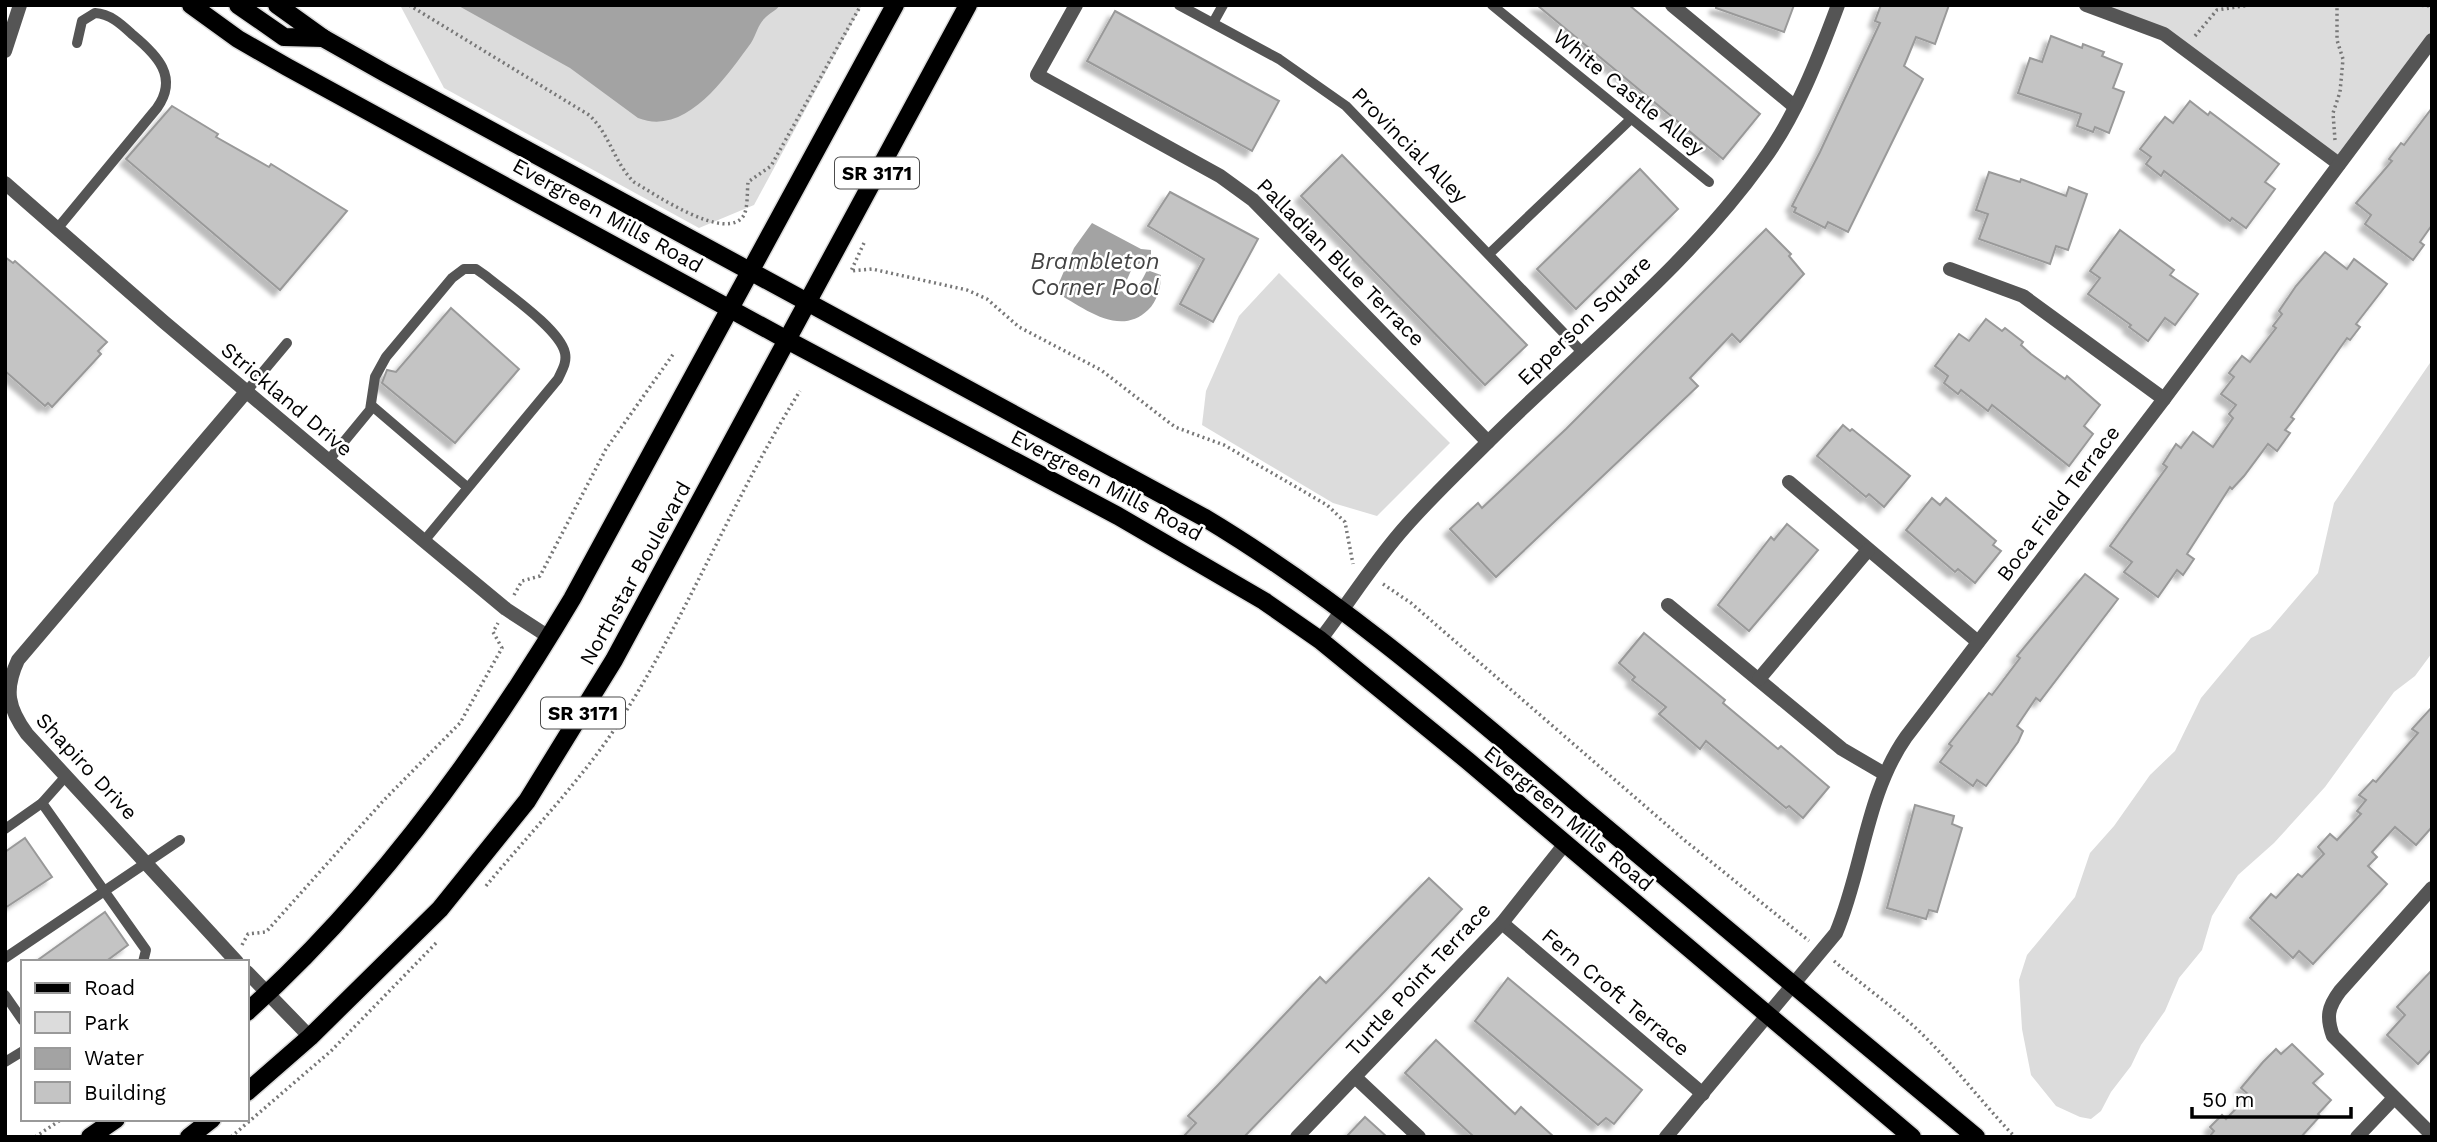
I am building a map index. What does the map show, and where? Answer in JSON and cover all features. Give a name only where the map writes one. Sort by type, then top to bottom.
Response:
[{"type":"main road","name":"Evergreen Mills Road","points":[[191,5],[238,39],[287,67],[1200,562],[1320,640],[1912,1137]]},
{"type":"main road","points":[[238,5],[284,37],[323,38]]},
{"type":"main road","name":"Evergreen Mills Road","points":[[277,5],[323,38],[1205,518],[1270,557],[1344,609],[1976,1137]]},
{"type":"main road","name":"Northstar Boulevard","points":[[248,1011],[267,994],[415,830],[500,714],[549,638],[895,5]]},
{"type":"main road","name":"Northstar Boulevard","points":[[248,1091],[310,1037],[440,909],[527,801],[614,660],[968,5]]},
{"type":"main road","points":[[90,1137],[113,1121]]},
{"type":"main road","points":[[189,1137],[209,1121]]},
{"type":"street","points":[[5,51],[20,5]]},
{"type":"street","name":"Palladian Blue Terrace","points":[[1076,5],[1037,75],[1220,176],[1253,200],[1488,442]]},
{"type":"street","points":[[1672,5],[1794,106]]},
{"type":"street","name":"Epperson Square","points":[[1320,640],[1399,534],[1488,442],[1682,254],[1735,197],[1764,160],[1794,106],[1817,62],[1838,5]]},
{"type":"street","points":[[2086,5],[2164,34],[2187,48],[2339,164]]},
{"type":"street","name":"Boca Field Terrace","points":[[1666,1137],[1836,933],[1846,910],[1883,773],[1906,737],[2164,399],[2432,40]]},
{"type":"street","name":"Strickland Drive","points":[[5,183],[328,461],[506,609],[549,638]]},
{"type":"street","points":[[1950,269],[2023,296],[2164,399]]},
{"type":"street","name":"Shapiro Drive","points":[[235,960],[149,863],[66,776],[12,713],[8,698],[12,673],[34,641],[246,392]]},
{"type":"street","points":[[1790,482],[1978,642]]},
{"type":"street","points":[[1759,679],[1868,550]]},
{"type":"street","points":[[1668,605],[1842,749],[1883,773]]},
{"type":"street","name":"Turtle Point Terrace","points":[[1297,1137],[1502,923],[1564,845]]},
{"type":"street","points":[[2432,888],[2335,998],[2327,1020],[2333,1036],[2432,1135]]},
{"type":"street","name":"Fern Croft Terrace","points":[[1502,923],[1703,1094]]},
{"type":"street","points":[[248,973],[310,1037]]},
{"type":"street","points":[[1355,1077],[1419,1137]]},
{"type":"street","points":[[2357,1137],[2394,1098]]},
{"type":"lane","name":"Provincial Alley","points":[[1179,5],[1279,59],[1346,106],[1490,253],[1582,352]]},
{"type":"lane","points":[[1213,23],[1223,5]]},
{"type":"lane","name":"White Castle Alley","points":[[1492,5],[1709,182]]},
{"type":"lane","points":[[57,229],[161,103],[167,90],[166,74],[154,53],[117,20],[101,14],[82,21],[77,43]]},
{"type":"lane","points":[[1490,253],[1631,119]]},
{"type":"lane","points":[[328,461],[371,405],[375,377],[386,357],[464,269],[476,269],[486,276],[551,331],[565,353],[565,366],[558,379],[424,541]]},
{"type":"lane","points":[[246,392],[287,342]]},
{"type":"lane","points":[[371,405],[467,486]]},
{"type":"lane","points":[[5,828],[42,803],[66,776]]},
{"type":"lane","points":[[42,803],[146,950],[144,960]]},
{"type":"lane","points":[[5,958],[180,840]]},
{"type":"lane","points":[[5,995],[21,1018]]},
{"type":"lane","points":[[5,1062],[21,1052]]},
{"type":"path","points":[[409,5],[589,115],[603,128],[626,174],[634,182],[705,222],[720,224],[737,222],[745,214],[748,182],[771,166],[861,5]]},
{"type":"path","points":[[2187,48],[2217,10],[2250,5]]},
{"type":"path","points":[[2337,5],[2337,40],[2343,65],[2333,123],[2339,164]]},
{"type":"path","points":[[2416,5],[2432,6]]},
{"type":"path","points":[[851,271],[872,269],[967,290],[987,299],[1019,327],[1101,370],[1175,427],[1234,451],[1327,505],[1345,522],[1351,562],[1411,603],[1683,839],[1919,1031],[1962,1075],[1975,1097],[2015,1137]]},
{"type":"path","points":[[235,960],[248,934],[266,932],[384,800],[460,723],[502,649],[493,632],[522,581],[540,576],[606,449],[674,353]]},
{"type":"path","points":[[35,1137],[59,1121]]},
{"type":"green space","points":[[400,5],[862,5],[754,205],[699,228],[444,88]]},
{"type":"green space","points":[[2086,5],[2432,5],[2432,40],[2339,164],[2187,48]]},
{"type":"green space","points":[[1279,273],[1450,443],[1377,516],[1333,503],[1202,425],[1206,391],[1239,316]]},
{"type":"green space","points":[[2432,333],[2432,653],[2415,676],[2394,692],[2325,787],[2274,843],[2238,875],[2212,916],[2202,950],[2179,978],[2165,1011],[2101,1111],[2091,1119],[2056,1106],[2031,1075],[2022,1029],[2019,980],[2027,955],[2075,897],[2090,853],[2114,826],[2150,775],[2175,751],[2201,698],[2251,638],[2270,629],[2318,573],[2334,503],[2430,363]]},
{"type":"water","points":[[457,5],[780,5],[762,21],[751,43],[717,87],[688,112],[656,122],[638,118],[570,68]]},
{"type":"water","name":"Brambleton Corner Pool","points":[[1092,223],[1141,249],[1151,250],[1151,259],[1133,266],[1122,291],[1125,295],[1133,291],[1147,270],[1161,275],[1154,303],[1137,318],[1113,321],[1089,312],[1055,292],[1074,248]]},
{"type":"building","points":[[1537,5],[1629,5],[1760,114],[1723,159]]},
{"type":"building","points":[[1716,5],[1794,5],[1784,32],[1716,8]]},
{"type":"building","points":[[1881,5],[1949,5],[1935,44],[1916,37],[1904,66],[1923,79],[1848,232],[1828,222],[1825,228],[1794,212],[1796,208],[1792,206],[1880,23],[1875,21]]},
{"type":"building","points":[[1115,11],[1279,101],[1252,151],[1087,61]]},
{"type":"building","points":[[2051,36],[2082,48],[2083,44],[2104,52],[2102,56],[2122,64],[2113,88],[2124,92],[2109,133],[2095,127],[2093,132],[2077,126],[2081,114],[2018,93],[2030,58],[2042,62]]},
{"type":"building","points":[[2190,101],[2208,115],[2210,112],[2279,164],[2265,182],[2275,189],[2246,228],[2232,218],[2230,221],[2164,171],[2161,176],[2146,164],[2151,157],[2140,149],[2165,117],[2173,123]]},
{"type":"building","points":[[172,106],[218,134],[216,137],[269,167],[271,164],[347,211],[280,290],[126,159]]},
{"type":"building","points":[[2432,108],[2432,225],[2420,242],[2424,245],[2413,260],[2365,224],[2371,215],[2356,203],[2392,161],[2389,159],[2401,143],[2404,145]]},
{"type":"building","points":[[1342,155],[1527,345],[1485,385],[1301,196]]},
{"type":"building","points":[[1640,169],[1678,209],[1576,309],[1537,269]]},
{"type":"building","points":[[1989,172],[2020,182],[2021,179],[2066,196],[2069,187],[2087,194],[2068,250],[2056,246],[2050,264],[1979,239],[1988,214],[1976,210]]},
{"type":"building","points":[[1170,192],[1258,239],[1213,322],[1180,304],[1204,259],[1148,226]]},
{"type":"building","points":[[1766,229],[1791,254],[1789,256],[1804,274],[1740,342],[1732,334],[1690,378],[1698,386],[1496,577],[1450,529],[1478,503],[1482,508],[1566,429]]},
{"type":"building","points":[[2120,230],[2174,270],[2170,275],[2198,294],[2175,325],[2165,318],[2148,341],[2129,327],[2131,325],[2088,294],[2100,278],[2090,271]]},
{"type":"building","points":[[2325,252],[2347,269],[2354,259],[2387,284],[2356,324],[2360,327],[2350,340],[2347,338],[2291,417],[2294,419],[2285,430],[2290,433],[2277,451],[2268,444],[2244,476],[2232,489],[2230,487],[2187,554],[2194,559],[2183,575],[2177,570],[2158,597],[2124,572],[2132,562],[2110,546],[2167,467],[2163,464],[2176,444],[2181,448],[2193,432],[2213,447],[2233,418],[2229,414],[2236,405],[2221,394],[2234,377],[2229,373],[2242,356],[2250,362],[2276,328],[2273,326],[2282,314],[2279,311],[2296,286]]},
{"type":"building","points":[[5,257],[13,263],[15,261],[107,342],[98,351],[101,354],[52,407],[48,403],[45,406],[5,371]]},
{"type":"building","points":[[451,308],[519,369],[455,443],[382,383],[387,370],[396,372]]},
{"type":"building","points":[[1986,319],[2002,331],[2005,328],[2023,342],[2021,345],[2031,354],[2065,379],[2067,376],[2100,405],[2084,426],[2093,434],[2069,466],[1992,405],[1988,411],[1961,390],[1958,394],[1944,383],[1948,376],[1935,366],[1959,334],[1969,341]]},
{"type":"building","points":[[1843,425],[1850,431],[1852,429],[1910,476],[1884,507],[1869,494],[1866,497],[1817,456]]},
{"type":"building","points":[[1932,498],[1940,505],[1946,498],[1996,541],[1993,545],[2001,551],[1975,583],[1958,569],[1955,572],[1906,530]]},
{"type":"building","points":[[1787,524],[1818,550],[1749,631],[1718,605],[1771,537],[1774,540]]},
{"type":"building","points":[[2085,574],[2118,599],[2040,701],[2036,698],[2017,726],[2023,731],[2018,742],[1986,786],[1977,780],[1973,786],[1940,762],[1952,746],[1949,744],[1989,693],[1992,695],[2020,658],[2017,656]]},
{"type":"building","points":[[1644,633],[1725,700],[1723,703],[1778,749],[1781,746],[1829,787],[1803,818],[1789,806],[1786,808],[1706,741],[1700,749],[1659,714],[1666,707],[1632,680],[1635,677],[1619,663]]},
{"type":"building","points":[[2432,707],[2432,827],[2416,845],[2395,827],[2372,852],[2377,857],[2368,866],[2387,884],[2313,964],[2299,951],[2293,958],[2250,918],[2271,894],[2276,898],[2298,874],[2302,877],[2324,854],[2318,847],[2330,834],[2337,840],[2361,814],[2357,811],[2366,800],[2359,795],[2373,780],[2376,782],[2418,733],[2412,729]]},
{"type":"building","points":[[1915,805],[1954,816],[1952,824],[1962,828],[1937,912],[1929,910],[1926,919],[1887,908]]},
{"type":"building","points":[[25,838],[52,877],[5,908],[5,852]]},
{"type":"building","points":[[1429,878],[1462,909],[1386,990],[1244,1137],[1183,1137],[1196,1123],[1188,1116],[1320,977],[1326,983]]},
{"type":"building","points":[[105,912],[128,945],[108,960],[38,960]]},
{"type":"building","points":[[2432,970],[2432,1049],[2418,1064],[2387,1035],[2405,1015],[2397,1007]]},
{"type":"building","points":[[1508,978],[1642,1090],[1614,1124],[1606,1118],[1598,1125],[1475,1021]]},
{"type":"building","points":[[1436,1040],[1515,1114],[1521,1107],[1554,1137],[1474,1137],[1405,1073]]},
{"type":"building","points":[[2292,1044],[2323,1074],[2313,1083],[2331,1100],[2318,1114],[2320,1116],[2301,1137],[2209,1137],[2214,1131],[2210,1127],[2222,1115],[2226,1119],[2249,1095],[2241,1088],[2263,1062],[2276,1049],[2281,1054]]},
{"type":"building","points":[[1365,1117],[1387,1137],[1346,1137]]}]
